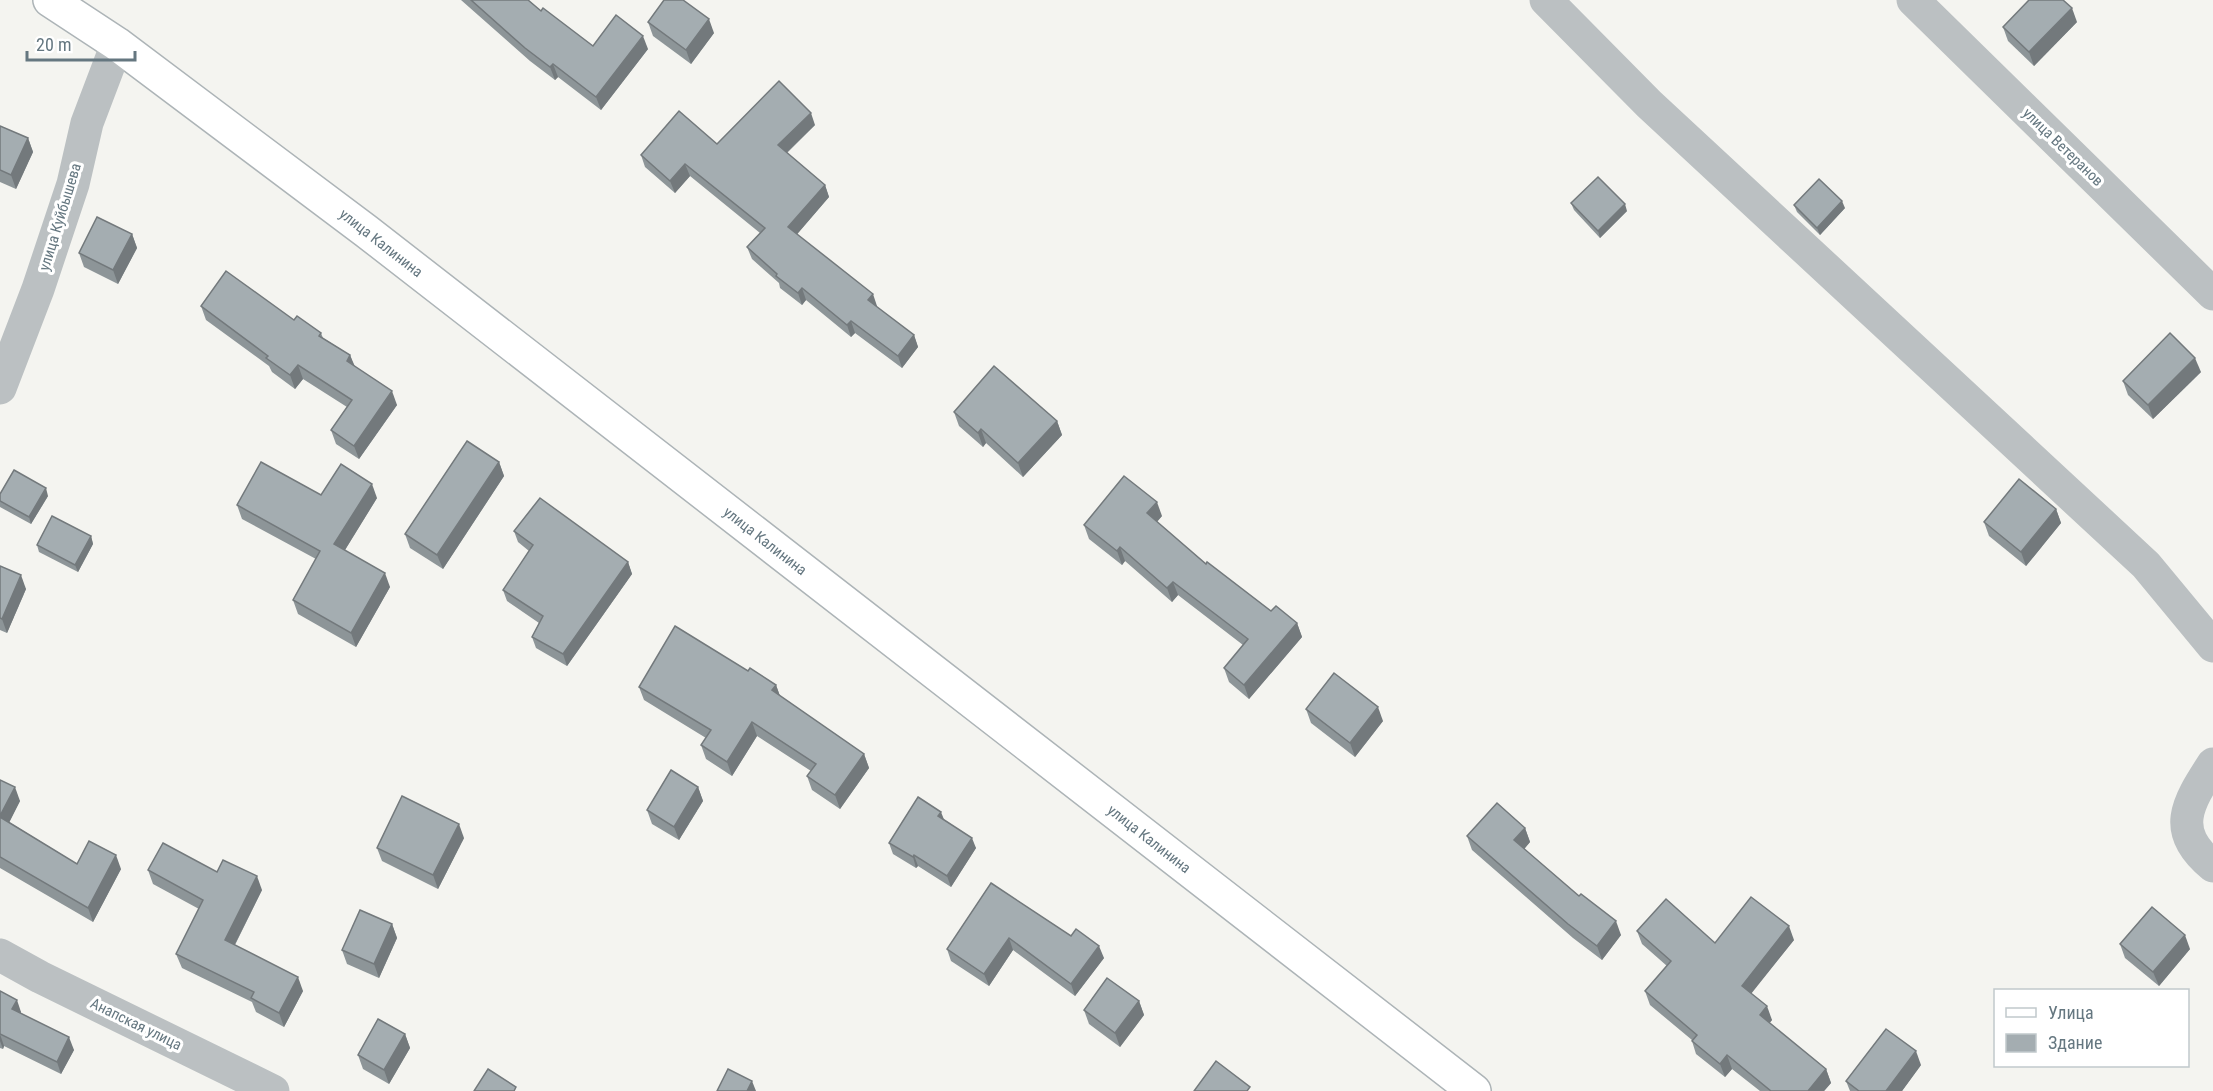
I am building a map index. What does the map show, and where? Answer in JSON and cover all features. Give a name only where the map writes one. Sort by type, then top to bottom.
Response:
[{"type":"main road","name":"улица Калинина","points":[[50,0],[117,44],[375,238],[1474,1091]]},
{"type":"street","points":[[1546,0],[1649,104],[2146,565],[2213,646]]},
{"type":"street","name":"улица Ветеранов","points":[[1913,0],[2213,294]]},
{"type":"street","name":"улица Куйбышева","points":[[0,388],[38,289],[72,184],[87,123],[117,44]]},
{"type":"street","points":[[2213,764],[2193,794],[2187,817],[2187,836],[2199,855],[2213,867]]},
{"type":"street","name":"Анапская улица","points":[[0,955],[40,977],[273,1091]]},
{"type":"building","points":[[471,0],[528,0],[541,11],[543,8],[593,46],[616,15],[643,36],[596,97],[553,64],[550,67],[525,48]]},
{"type":"building","points":[[664,0],[683,0],[709,19],[686,50],[648,22]]},
{"type":"building","points":[[2029,0],[2063,0],[2072,8],[2029,52],[2003,27]]},
{"type":"building","points":[[779,81],[811,113],[778,145],[825,185],[788,227],[873,294],[868,300],[914,335],[898,356],[851,321],[847,325],[802,288],[798,293],[776,276],[777,274],[747,247],[765,228],[685,164],[670,181],[641,155],[679,111],[717,144]]},
{"type":"building","points":[[0,126],[28,138],[11,175],[0,170]]},
{"type":"building","points":[[1598,177],[1625,204],[1598,231],[1571,203]]},
{"type":"building","points":[[1819,179],[1842,201],[1817,228],[1794,205]]},
{"type":"building","points":[[97,217],[132,234],[113,270],[79,253]]},
{"type":"building","points":[[226,271],[294,320],[297,316],[321,333],[319,336],[350,355],[347,361],[392,391],[354,446],[331,430],[352,400],[298,365],[290,375],[201,306]]},
{"type":"building","points":[[2170,333],[2195,358],[2148,405],[2123,381]]},
{"type":"building","points":[[994,366],[1057,421],[1018,463],[981,429],[978,433],[954,412]]},
{"type":"building","points":[[467,441],[499,462],[437,555],[405,534]]},
{"type":"building","points":[[261,462],[321,495],[341,464],[372,484],[334,544],[385,573],[351,633],[293,600],[320,551],[237,505]]},
{"type":"building","points":[[14,470],[46,488],[29,517],[0,501],[0,494]]},
{"type":"building","points":[[1124,476],[1157,502],[1147,513],[1206,564],[1207,562],[1271,611],[1276,606],[1297,623],[1244,685],[1224,668],[1248,639],[1173,582],[1167,588],[1120,547],[1117,551],[1084,525]]},
{"type":"building","points":[[2019,479],[2056,509],[2021,552],[1984,522]]},
{"type":"building","points":[[540,498],[628,562],[563,654],[532,637],[543,616],[503,590],[533,545],[514,531]]},
{"type":"building","points":[[52,516],[91,536],[75,565],[37,545]]},
{"type":"building","points":[[0,566],[21,575],[2,619],[0,618]]},
{"type":"building","points":[[675,626],[748,671],[750,668],[776,685],[772,690],[864,754],[835,795],[807,776],[816,764],[752,722],[727,762],[701,745],[711,730],[639,687]]},
{"type":"building","points":[[1334,673],[1378,707],[1350,743],[1306,709]]},
{"type":"building","points":[[671,770],[698,787],[674,827],[647,810]]},
{"type":"building","points":[[0,780],[15,787],[0,816]]},
{"type":"building","points":[[402,796],[459,824],[433,875],[377,848]]},
{"type":"building","points":[[918,797],[941,812],[938,816],[972,838],[947,876],[914,855],[913,857],[889,843]]},
{"type":"building","points":[[1497,803],[1525,828],[1514,840],[1579,896],[1581,894],[1616,921],[1597,946],[1568,924],[1467,836]]},
{"type":"building","points":[[0,817],[77,864],[89,841],[116,855],[88,908],[0,857]]},
{"type":"building","points":[[163,843],[217,872],[223,860],[257,876],[225,940],[298,977],[279,1013],[251,998],[254,992],[176,954],[203,900],[148,870]]},
{"type":"building","points":[[991,883],[1071,936],[1076,929],[1099,946],[1071,984],[1009,938],[984,974],[947,949]]},
{"type":"building","points":[[1751,897],[1789,926],[1742,986],[1767,1006],[1760,1015],[1826,1069],[1808,1091],[1771,1091],[1727,1055],[1720,1064],[1692,1041],[1697,1035],[1645,991],[1671,961],[1637,931],[1666,899],[1715,943]]},
{"type":"building","points":[[2152,907],[2185,935],[2153,972],[2120,944]]},
{"type":"building","points":[[360,910],[392,924],[374,964],[342,950]]},
{"type":"building","points":[[1107,978],[1139,1001],[1115,1033],[1084,1010]]},
{"type":"building","points":[[0,991],[17,1000],[12,1009],[69,1037],[57,1062],[0,1034]]},
{"type":"building","points":[[378,1019],[405,1034],[384,1070],[358,1055]]},
{"type":"building","points":[[1886,1029],[1916,1051],[1886,1091],[1859,1091],[1846,1081]]},
{"type":"building","points":[[1216,1061],[1250,1087],[1247,1091],[1194,1091]]},
{"type":"building","points":[[488,1069],[516,1087],[514,1091],[474,1091]]},
{"type":"building","points":[[728,1069],[752,1081],[747,1091],[717,1091]]}]
